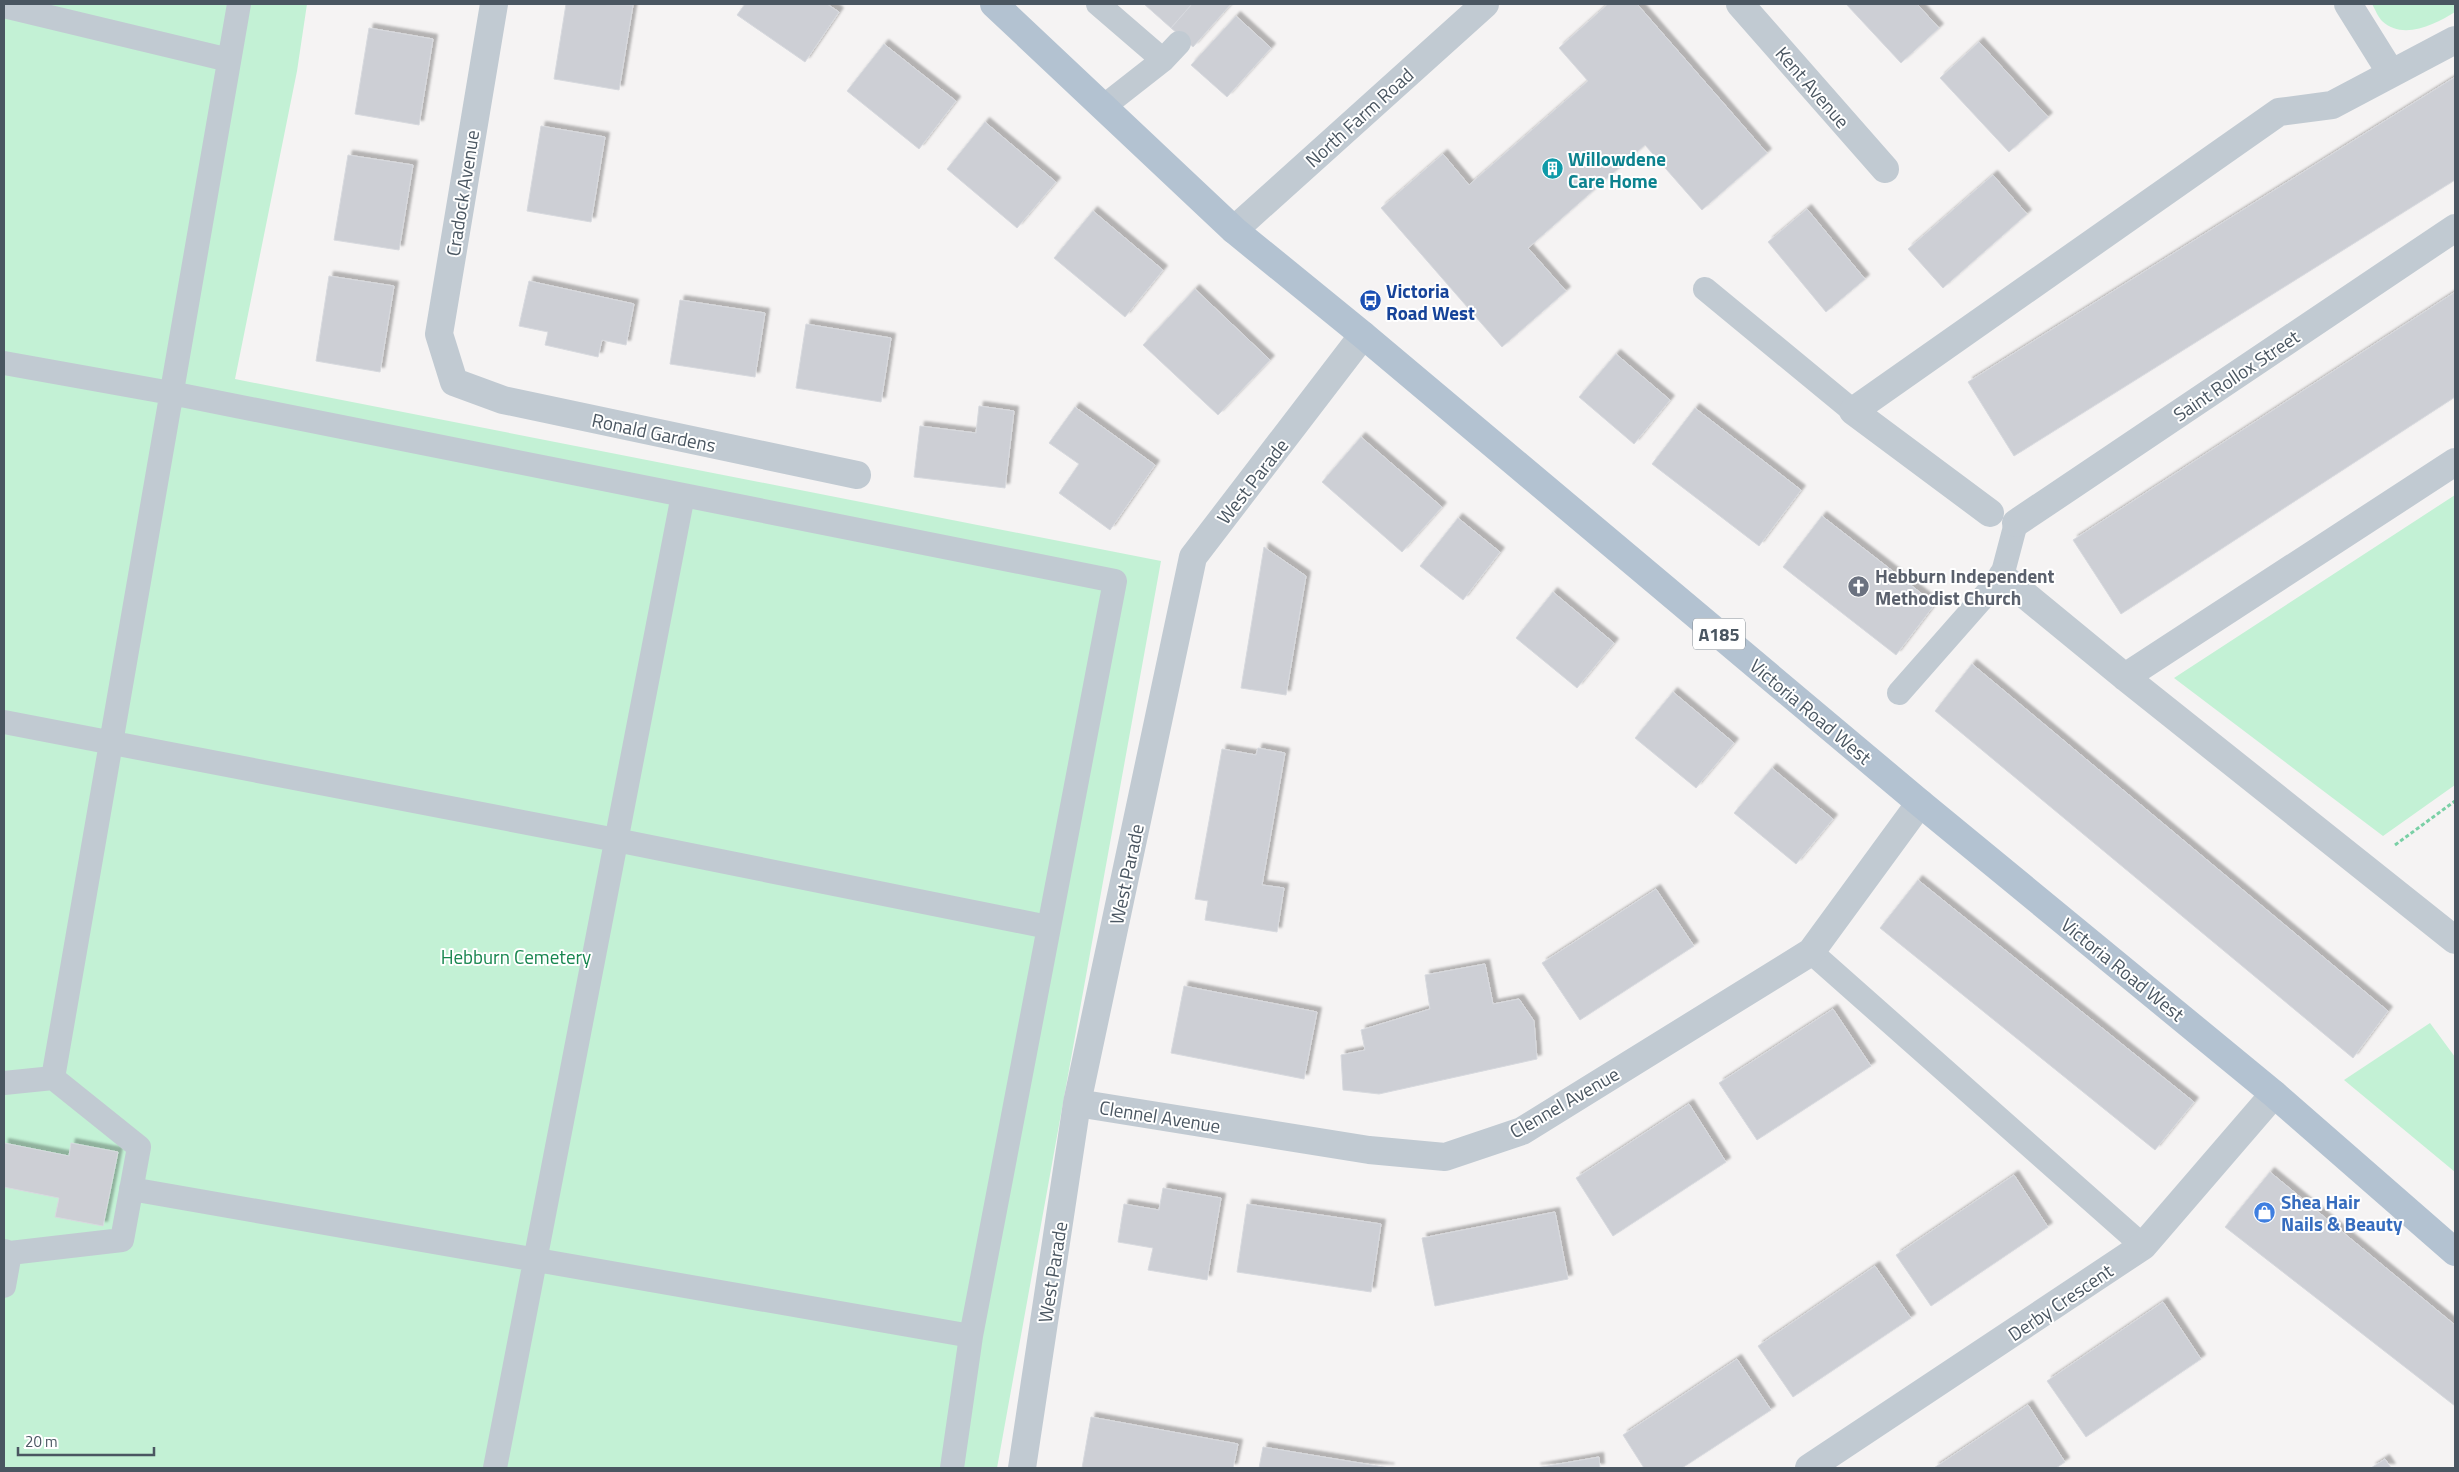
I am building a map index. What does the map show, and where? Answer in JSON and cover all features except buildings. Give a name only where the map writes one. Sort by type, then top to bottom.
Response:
[{"type":"main road","name":"Victoria Road West","points":[[994,4],[1234,230],[1363,335],[1920,803],[2274,1094],[2455,1252]]},
{"type":"street","name":"Cradock Avenue","points":[[454,382],[439,334],[494,4]]},
{"type":"street","name":"North Farm Road","points":[[1234,230],[1484,4]]},
{"type":"street","name":"Kent Avenue","points":[[1740,4],[1885,169]]},
{"type":"street","points":[[2348,4],[2391,73]]},
{"type":"street","points":[[1990,513],[1853,411],[2279,112],[2332,106],[2455,40]]},
{"type":"street","name":"Saint Rollox Street","points":[[2016,523],[2455,228]]},
{"type":"street","name":"West Parade","points":[[1022,1468],[1078,1103],[1193,557],[1363,335]]},
{"type":"street","name":"Ronald Gardens","points":[[454,382],[503,400],[857,475]]},
{"type":"street","points":[[2125,677],[2455,462]]},
{"type":"street","points":[[2002,576],[2125,677],[2455,940]]},
{"type":"street","name":"Clennel Avenue","points":[[1078,1103],[1369,1150],[1445,1157],[1522,1131],[1811,952],[1920,803]]},
{"type":"street","name":"Derby Crescent","points":[[1809,1468],[1838,1461],[2143,1246],[2274,1094]]},
{"type":"lane","points":[[53,1078],[239,4]]},
{"type":"lane","points":[[1098,4],[1162,60]]},
{"type":"lane","points":[[4,6],[229,60]]},
{"type":"lane","points":[[1103,107],[1162,60],[1179,43]]},
{"type":"lane","points":[[1705,289],[1853,411]]},
{"type":"lane","points":[[4,363],[171,393],[1115,580],[971,1336],[952,1468]]},
{"type":"lane","points":[[495,1468],[683,495]]},
{"type":"lane","points":[[1899,693],[2002,576],[2016,523]]},
{"type":"lane","points":[[4,722],[616,840],[1048,927]]},
{"type":"lane","points":[[1811,952],[2143,1246]]},
{"type":"lane","points":[[4,1083],[53,1078],[139,1147],[122,1240],[7,1252],[4,1286]]},
{"type":"lane","points":[[131,1189],[971,1336]]},
{"type":"path","points":[[2364,867],[2455,801]]},
{"type":"green space","name":"Hebburn Cemetery","points":[[4,4],[307,4],[297,71],[235,379],[1161,561],[997,1468],[4,1468]]},
{"type":"green space","points":[[2372,4],[2455,4],[2455,12],[2429,25],[2409,30],[2400,30],[2390,27],[2382,21]]},
{"type":"green space","points":[[2455,495],[2455,785],[2383,836],[2174,678]]},
{"type":"green space","points":[[2430,1023],[2455,1057],[2455,1172],[2344,1080]]},
{"type":"place","name":"Willowdene Care Home","points":[[1552,169]]},
{"type":"place","name":"Victoria Road West","points":[[1370,301]]},
{"type":"place","name":"Hebburn Independent Methodist Church","points":[[1859,586]]},
{"type":"place","name":"Shea Hair Nails & Beauty","points":[[2265,1212]]}]
